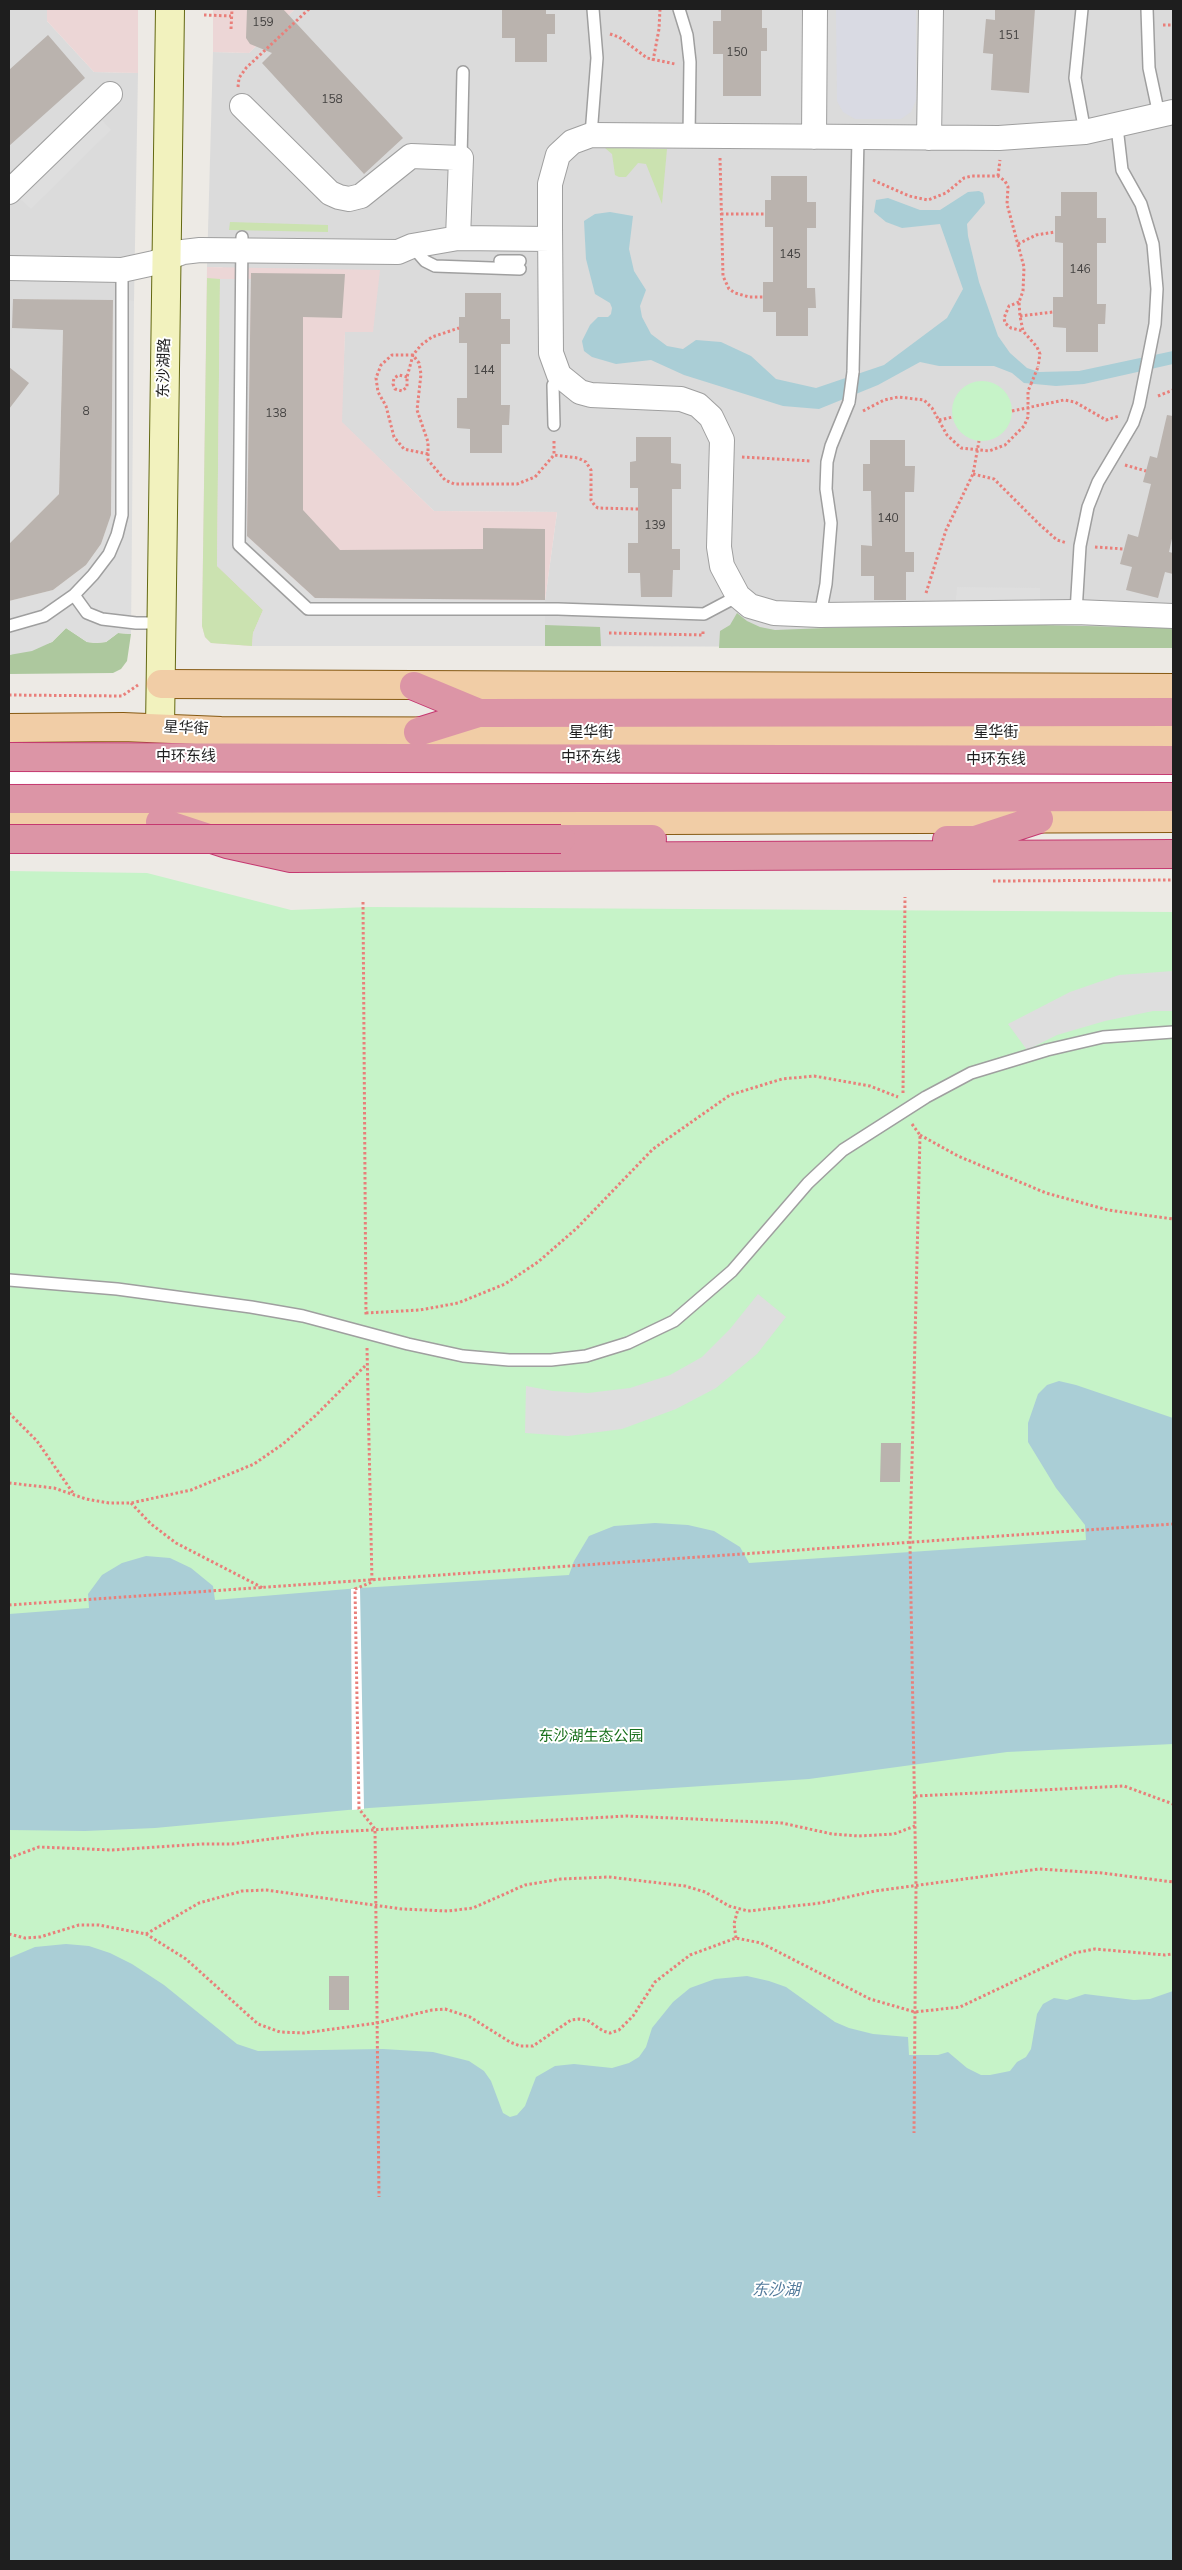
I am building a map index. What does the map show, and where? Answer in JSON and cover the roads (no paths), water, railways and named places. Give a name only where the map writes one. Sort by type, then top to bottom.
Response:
[{"type":"highway","points":[[414,686],[479,713]]},
{"type":"highway","points":[[418,732],[479,713],[1173,712]]},
{"type":"highway","name":"中环东线","points":[[9,757],[1173,760]]},
{"type":"highway","points":[[9,799],[1173,797]]},
{"type":"highway","points":[[9,839],[975,840],[1039,818]]},
{"type":"highway","points":[[160,822],[227,844],[291,858],[1173,854]]},
{"type":"main road","name":"东沙湖路","points":[[160,728],[170,9]]},
{"type":"main road","points":[[161,684],[1173,688]]},
{"type":"main road","name":"星华街","points":[[9,728],[160,728],[221,732],[1173,733]]},
{"type":"main road","points":[[9,821],[1173,818]]},
{"type":"street","points":[[814,137],[815,9]]},
{"type":"street","points":[[929,138],[931,9]]},
{"type":"street","points":[[9,192],[110,94]]},
{"type":"street","points":[[242,106],[330,193],[339,197],[350,199],[361,196],[411,156],[461,158],[458,238]]},
{"type":"street","points":[[1166,114],[1117,127],[1085,132],[999,138],[591,135],[572,142],[558,155],[550,184],[551,353],[559,375],[580,392],[591,396],[681,399],[698,405],[711,417],[722,440],[719,547],[722,566],[738,596],[760,610],[820,615],[1076,612],[1173,616]]},
{"type":"street","points":[[9,268],[154,263],[167,251],[200,250],[242,243],[399,240],[412,246],[458,238],[550,239]]},
{"type":"street","points":[[9,256],[122,265]]},
{"type":"lane","points":[[591,135],[597,58],[593,9]]},
{"type":"lane","points":[[679,9],[687,35],[690,62],[689,136]]},
{"type":"lane","points":[[1082,9],[1075,78],[1085,132]]},
{"type":"lane","points":[[1147,9],[1149,68],[1166,114]]},
{"type":"lane","points":[[461,158],[463,72]]},
{"type":"lane","points":[[1076,612],[1080,546],[1088,507],[1098,482],[1133,423],[1146,374],[1155,324],[1157,288],[1153,244],[1141,204],[1122,170],[1117,127]]},
{"type":"lane","points":[[820,615],[826,584],[831,524],[826,489],[827,462],[831,446],[849,402],[853,372],[855,183],[858,138]]},
{"type":"lane","points":[[242,243],[239,545],[308,609],[558,609],[704,614],[738,596]]},
{"type":"lane","points":[[412,246],[428,257],[448,261],[520,265]]},
{"type":"lane","points":[[9,626],[44,616],[74,595],[109,554],[117,535],[122,515],[122,265]]},
{"type":"lane","points":[[554,425],[554,385],[559,375]]},
{"type":"lane","points":[[74,595],[87,613],[102,618],[136,623],[160,623]]},
{"type":"lane","points":[[9,1280],[117,1290],[251,1307],[303,1316],[367,1334],[463,1356],[509,1360],[550,1360],[586,1356],[628,1343],[674,1321],[732,1271],[808,1183],[843,1150],[926,1097],[971,1073],[1009,1060],[1103,1037],[1173,1032]]},
{"type":"water","points":[[979,191],[983,193],[985,203],[967,224],[968,236],[979,282],[998,336],[1010,353],[1027,368],[1039,372],[1079,371],[1173,351],[1173,364],[1084,384],[1056,386],[1024,383],[1012,373],[994,366],[939,366],[920,362],[878,385],[819,409],[783,406],[684,375],[651,360],[616,364],[592,357],[584,351],[582,341],[590,325],[598,317],[608,317],[611,314],[612,308],[610,303],[595,294],[586,259],[584,221],[595,214],[610,212],[633,216],[629,249],[634,271],[646,290],[640,306],[642,317],[651,334],[667,346],[683,349],[696,340],[721,342],[751,356],[776,379],[816,388],[884,365],[947,318],[963,289],[940,224],[902,228],[886,222],[874,212],[876,200],[888,198],[920,210],[940,210],[968,192]]},
{"type":"water","points":[[1059,1381],[1173,1418],[1173,1744],[1007,1752],[809,1779],[369,1808],[155,1828],[85,1831],[9,1830],[9,1614],[89,1608],[88,1594],[102,1575],[122,1563],[146,1556],[170,1558],[191,1568],[213,1586],[215,1600],[360,1588],[569,1575],[574,1561],[589,1536],[614,1526],[655,1523],[688,1525],[714,1531],[740,1547],[749,1563],[1086,1540],[1085,1525],[1056,1488],[1028,1442],[1028,1423],[1038,1394],[1047,1385]]},
{"type":"water","name":"东沙湖","points":[[66,1944],[89,1946],[110,1953],[132,1964],[164,1985],[237,2044],[258,2051],[383,2049],[433,2052],[469,2061],[484,2071],[491,2081],[503,2113],[510,2117],[517,2115],[525,2106],[536,2077],[555,2066],[574,2064],[612,2068],[629,2063],[639,2057],[646,2047],[652,2028],[673,2002],[690,1988],[715,1979],[747,1976],[786,1987],[835,2022],[849,2028],[873,2034],[908,2037],[909,2055],[938,2055],[948,2052],[967,2068],[981,2075],[1010,2071],[1017,2062],[1026,2057],[1031,2049],[1037,2014],[1043,2004],[1054,1998],[1067,2000],[1085,1994],[1134,2000],[1150,1999],[1173,1991],[1173,2561],[9,2561],[9,1958],[35,1947]]},
{"type":"park label","name":"东沙湖生态公园","points":[[591,1737]]}]
